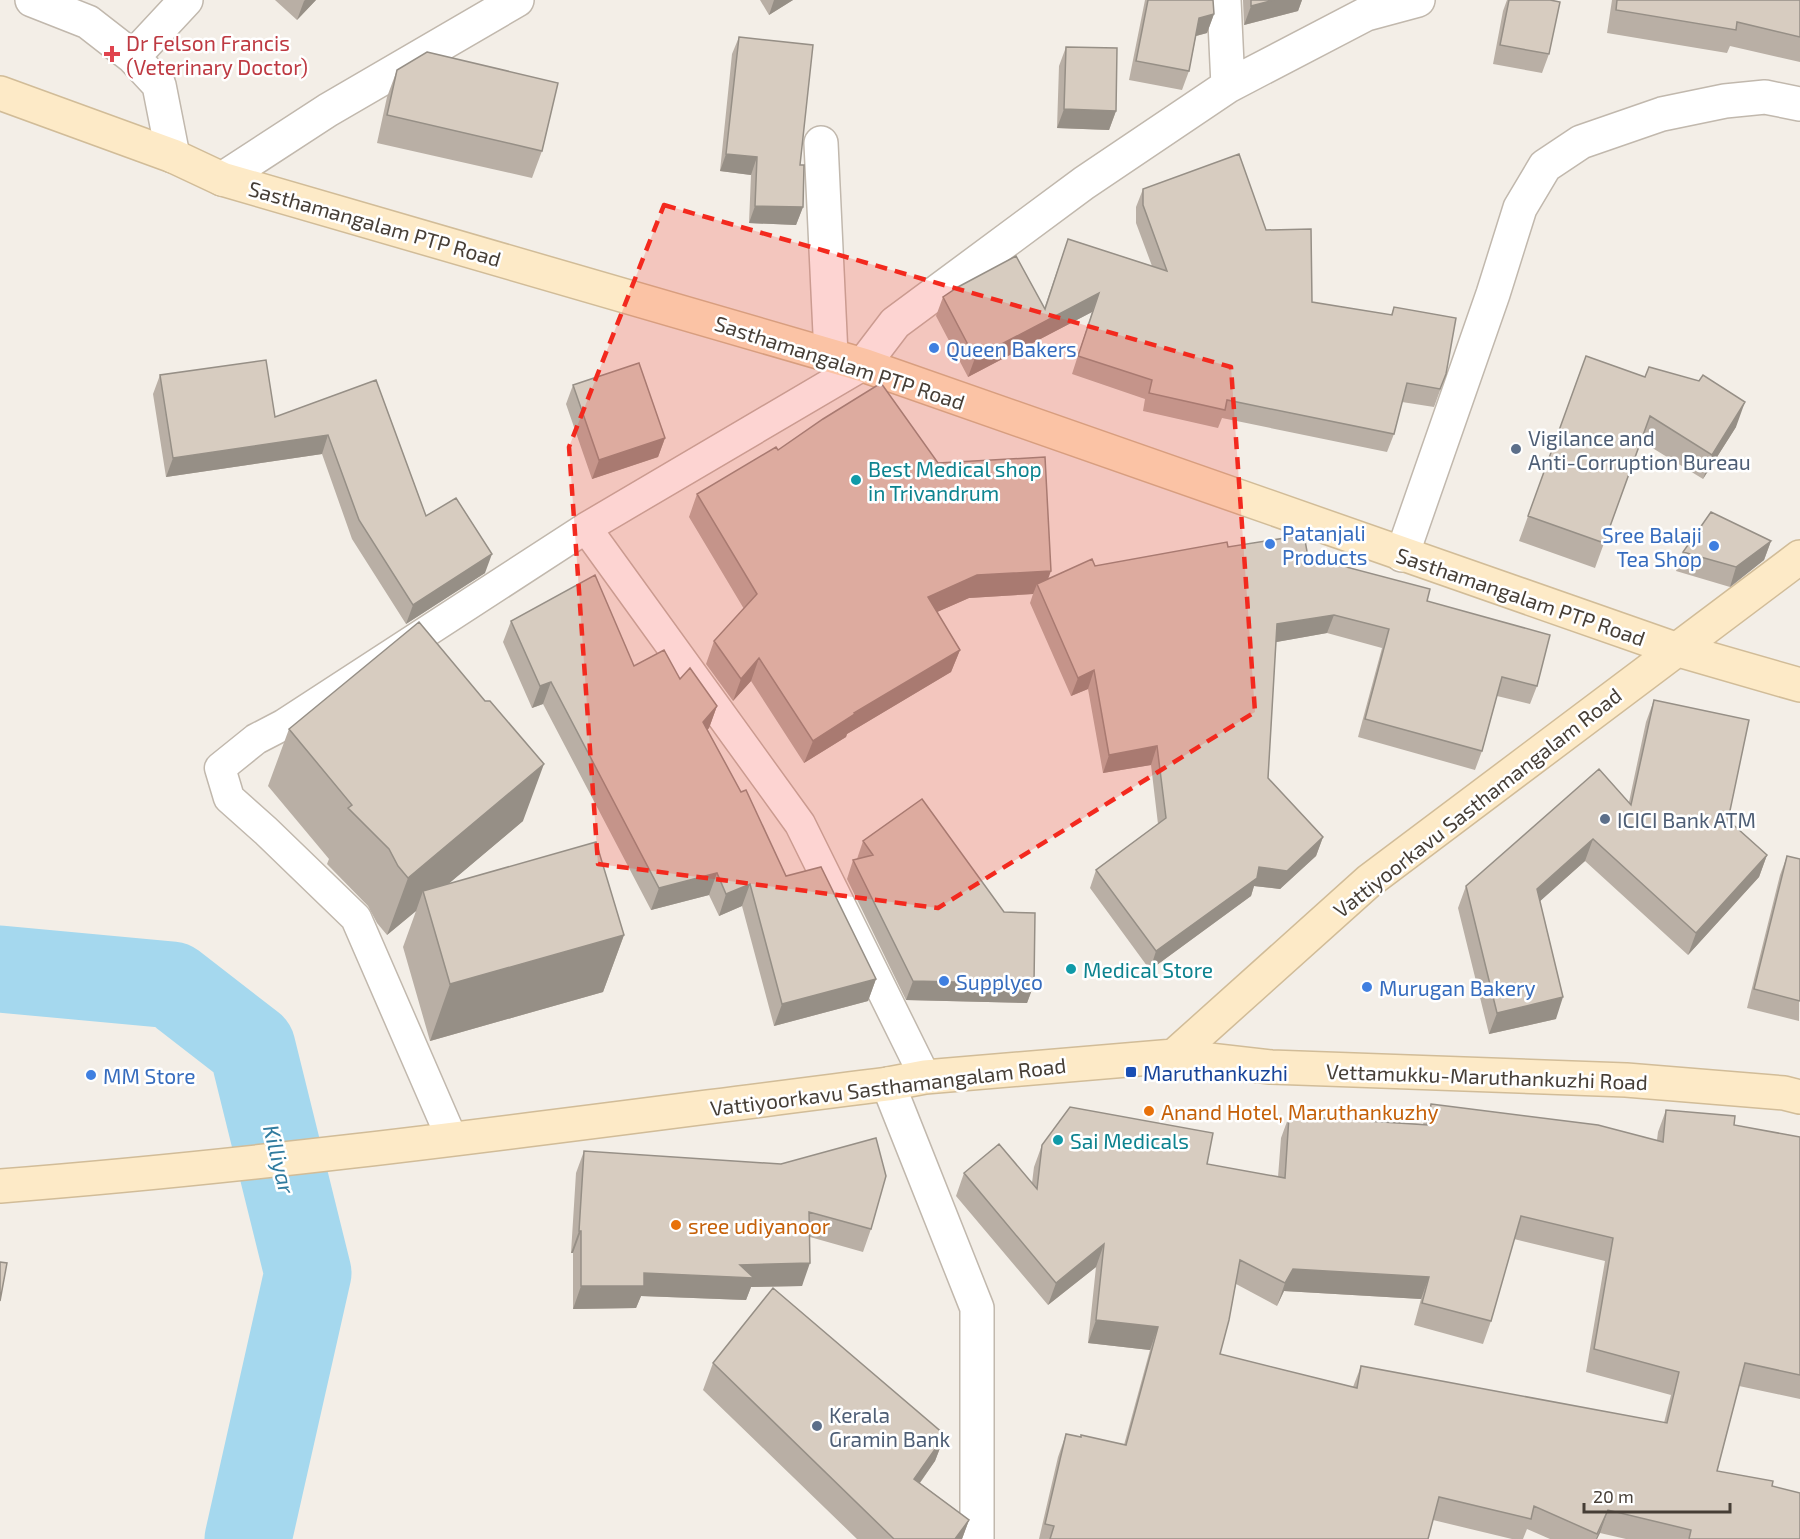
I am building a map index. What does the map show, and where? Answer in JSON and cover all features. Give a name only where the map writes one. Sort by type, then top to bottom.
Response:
[{"type":"main road","name":"Sasthamangalam PTP Road","points":[[0,93],[173,156],[222,178],[863,365],[1675,649],[1800,685]]},
{"type":"main road","name":"Vattiyoorkavu Sasthamangalam Road","points":[[0,1186],[99,1179],[439,1141],[888,1084],[925,1077],[1174,1056],[1369,881],[1800,557]]},
{"type":"main road","name":"Vettamukku-Maruthankuzhi Road","points":[[1174,1056],[1271,1067],[1626,1080],[1784,1093],[1800,1097]]},
{"type":"street","points":[[32,0],[88,22],[133,57],[159,85],[173,156]]},
{"type":"street","points":[[133,57],[186,0]]},
{"type":"street","points":[[222,178],[328,110],[517,0]]},
{"type":"street","points":[[1224,0],[1228,86]]},
{"type":"street","points":[[863,365],[895,323],[1084,183],[1228,86],[1366,14],[1418,0]]},
{"type":"street","points":[[1402,555],[1493,294],[1520,208],[1545,166],[1581,142],[1662,114],[1725,101],[1765,97],[1800,104]]},
{"type":"street","points":[[821,143],[831,355]]},
{"type":"street","points":[[888,1084],[977,1308],[977,1539]]},
{"type":"lane","points":[[439,1141],[356,918],[229,798],[220,768],[256,739],[283,725],[586,528],[863,365]]},
{"type":"lane","points":[[586,528],[800,824],[925,1077]]},
{"type":"highlighted area","points":[[664,205],[1231,367],[1255,712],[938,908],[598,864],[569,447]]},
{"type":"building","points":[[1148,0],[1213,0],[1214,14],[1199,18],[1189,71],[1136,61]]},
{"type":"building","points":[[1251,0],[1274,0],[1251,6]]},
{"type":"building","points":[[1509,0],[1560,2],[1549,54],[1500,45]]},
{"type":"building","points":[[1617,0],[1800,0],[1800,37],[1737,22],[1736,30],[1616,10]]},
{"type":"building","points":[[739,37],[813,45],[800,165],[804,165],[803,207],[755,206],[757,157],[726,154]]},
{"type":"building","points":[[1066,47],[1117,48],[1116,111],[1064,109]]},
{"type":"building","points":[[427,52],[558,83],[542,151],[387,115],[397,70]]},
{"type":"building","points":[[1239,154],[1266,230],[1311,229],[1312,302],[1392,315],[1394,307],[1456,318],[1446,374],[1440,389],[1407,383],[1394,434],[1227,400],[1225,410],[1149,393],[1152,380],[1078,356],[1099,293],[975,358],[943,297],[1016,256],[1045,309],[1068,239],[1167,271],[1143,205],[1143,189]]},
{"type":"building","points":[[1586,356],[1645,377],[1649,367],[1699,381],[1703,375],[1745,402],[1712,455],[1650,416],[1604,543],[1528,516]]},
{"type":"building","points":[[266,360],[275,417],[376,380],[426,516],[456,498],[492,554],[413,605],[359,520],[328,435],[173,458],[160,375]]},
{"type":"building","points":[[639,363],[665,438],[599,460],[573,385]]},
{"type":"building","points":[[881,383],[938,463],[1045,457],[1051,571],[977,575],[928,597],[960,650],[854,713],[813,741],[759,658],[741,679],[714,641],[757,594],[697,494],[776,447],[778,450]]},
{"type":"building","points":[[1711,512],[1771,541],[1736,567],[1683,552]]},
{"type":"building","points":[[1304,535],[1308,557],[1430,589],[1427,601],[1550,635],[1537,686],[1502,677],[1482,751],[1365,719],[1389,629],[1334,615],[1277,624],[1268,778],[1323,837],[1287,871],[1259,867],[1257,878],[1156,951],[1096,870],[1166,818],[1157,746],[1109,755],[1094,670],[1078,678],[1037,584],[1092,559],[1095,566],[1227,542],[1228,547]]},
{"type":"building","points":[[595,575],[634,666],[664,650],[680,679],[690,668],[717,706],[703,722],[741,792],[746,790],[786,876],[821,867],[876,979],[782,1004],[750,884],[726,894],[717,873],[659,888],[551,682],[540,686],[511,621]]},
{"type":"building","points":[[419,622],[485,701],[490,701],[544,764],[408,878],[389,849],[348,808],[352,805],[289,729]]},
{"type":"building","points":[[1654,700],[1749,720],[1728,820],[1767,855],[1696,933],[1593,839],[1537,889],[1563,997],[1497,1013],[1466,886],[1599,769],[1631,805]]},
{"type":"building","points":[[922,799],[1004,912],[1035,913],[1034,984],[913,981],[853,860],[873,855],[863,841]]},
{"type":"building","points":[[596,842],[624,935],[450,984],[423,891]]},
{"type":"building","points":[[1787,856],[1800,859],[1800,1001],[1754,989]]},
{"type":"building","points":[[1431,1104],[1598,1125],[1663,1142],[1666,1110],[1735,1116],[1734,1125],[1800,1137],[1800,1375],[1745,1363],[1717,1471],[1773,1481],[1772,1486],[1800,1493],[1800,1539],[1689,1539],[1691,1530],[1608,1510],[1597,1534],[1534,1506],[1531,1519],[1439,1497],[1428,1539],[1050,1539],[1054,1526],[1045,1524],[1066,1434],[1126,1445],[1158,1327],[1096,1320],[1104,1244],[1056,1283],[964,1173],[999,1144],[1037,1189],[1042,1145],[1070,1107],[1213,1133],[1207,1164],[1285,1178],[1289,1116],[1428,1125]],"holes":[[[1521,1216],[1613,1238],[1594,1349],[1679,1372],[1667,1423],[1361,1366],[1357,1388],[1220,1354],[1240,1260],[1285,1283],[1293,1269],[1429,1277],[1422,1303],[1491,1321]]]},
{"type":"building","points":[[876,1138],[886,1176],[871,1229],[809,1212],[810,1263],[740,1265],[754,1278],[644,1273],[644,1286],[581,1286],[581,1231],[579,1231],[584,1151],[781,1164]]},
{"type":"building","points":[[0,1262],[7,1263],[0,1301]]},
{"type":"building","name":"Kerala Gramin Bank","points":[[773,1288],[945,1435],[914,1479],[969,1520],[955,1539],[894,1539],[713,1363]]},
{"type":"waterway","name":"Killiyar","points":[[0,969],[172,985],[252,1047],[308,1273],[248,1539]]},
{"type":"place","name":"Dr Felson Francis (Veterinary Doctor)","points":[[112,54]]},
{"type":"place","name":"Queen Bakers","points":[[934,348]]},
{"type":"place","name":"Vigilance and Anti-Corruption Bureau","points":[[1516,449]]},
{"type":"place","name":"Best Medical shop in Trivandrum","points":[[856,480]]},
{"type":"place","name":"Patanjali Products","points":[[1270,544]]},
{"type":"place","name":"Sree Balaji Tea Shop","points":[[1714,546]]},
{"type":"place","name":"ICICI Bank ATM","points":[[1605,819]]},
{"type":"place","name":"Medical Store","points":[[1071,969]]},
{"type":"place","name":"Supplyco","points":[[944,981]]},
{"type":"place","name":"Murugan Bakery","points":[[1367,987]]},
{"type":"place","name":"Maruthankuzhi","points":[[1131,1072]]},
{"type":"place","name":"MM Store","points":[[91,1075]]},
{"type":"place","name":"Anand Hotel, Maruthankuzhy","points":[[1149,1111]]},
{"type":"place","name":"Sai Medicals","points":[[1058,1140]]},
{"type":"place","name":"sree udiyanoor","points":[[676,1225]]},
{"type":"place","name":"Kerala Gramin Bank","points":[[817,1426]]}]
